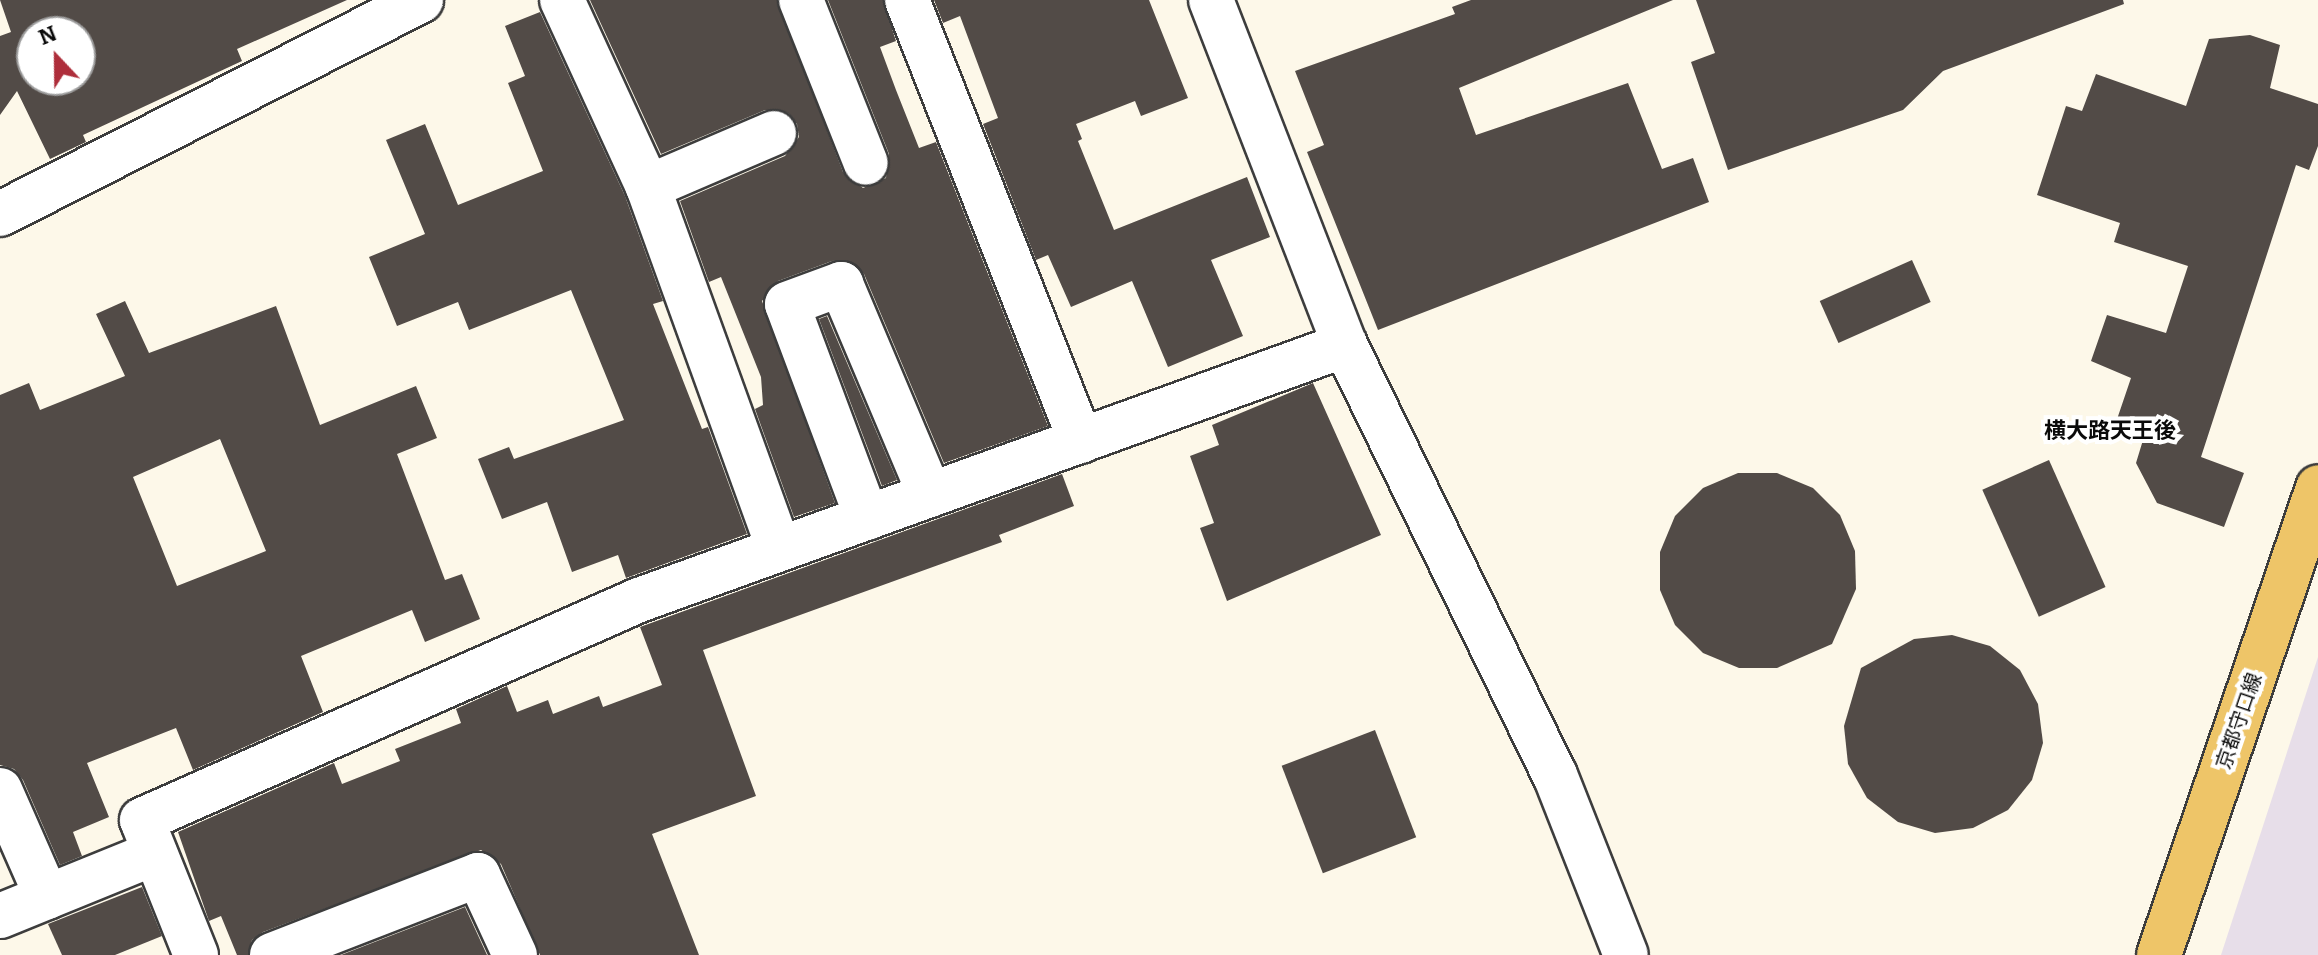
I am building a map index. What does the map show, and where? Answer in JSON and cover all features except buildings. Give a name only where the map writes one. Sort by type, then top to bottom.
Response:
[{"type":"main road","name":"京都守口線","points":[[2159,955],[2318,487]]},
{"type":"street","points":[[0,214],[421,0]]},
{"type":"street","points":[[562,0],[648,187],[779,549]]},
{"type":"street","points":[[801,0],[866,163]]},
{"type":"street","points":[[907,0],[1081,441]]},
{"type":"street","points":[[1211,0],[1345,345],[1555,775],[1626,955]]},
{"type":"street","points":[[648,187],[774,133]]},
{"type":"street","points":[[867,518],[787,304],[841,284],[930,495]]},
{"type":"street","points":[[196,955],[142,820],[639,600],[1345,345]]},
{"type":"street","points":[[0,790],[47,897]]},
{"type":"street","points":[[0,916],[155,853]]},
{"type":"street","points":[[272,955],[478,875],[515,955]]},
{"type":"shaded area","points":[[2318,657],[2318,955],[2221,955]]},
{"type":"district","name":"横大路天王後","points":[[2110,431]]}]
